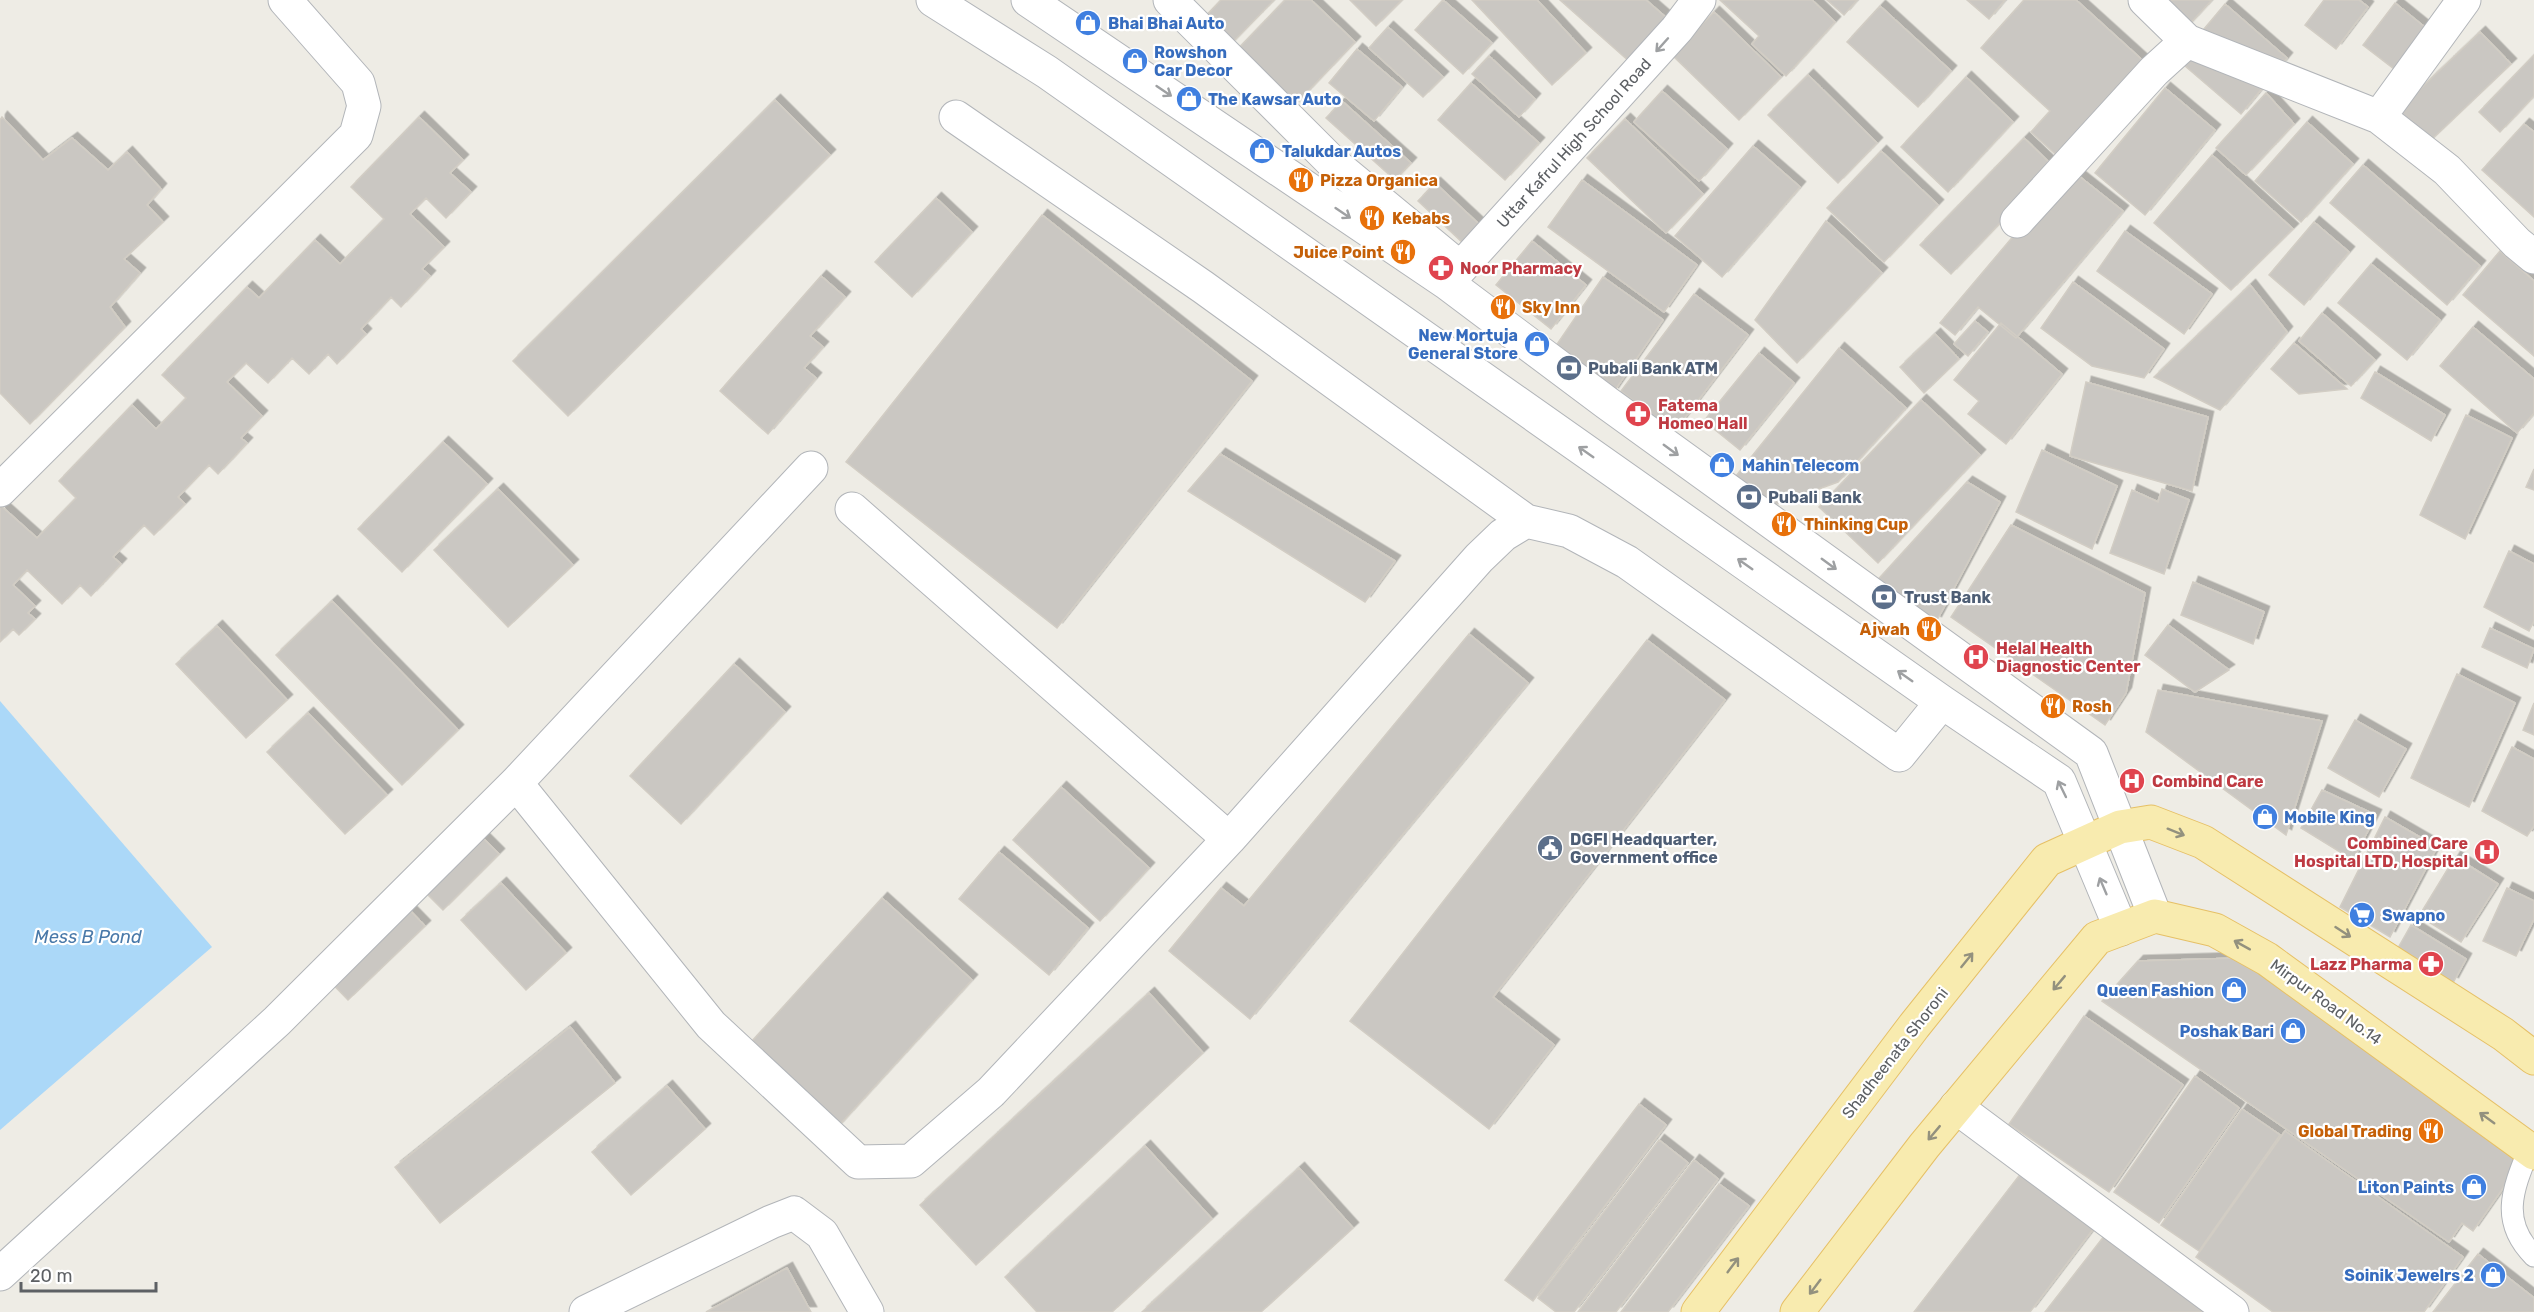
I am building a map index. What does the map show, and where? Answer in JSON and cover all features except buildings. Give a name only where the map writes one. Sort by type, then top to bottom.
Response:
[{"type":"main road","points":[[2120,827],[2151,822],[2203,842],[2518,1036],[2534,1058]]},
{"type":"main road","name":"Shadheenata Shoroni","points":[[1698,1312],[1914,1026],[2047,860],[2120,827]]},
{"type":"main road","points":[[1797,1312],[1923,1146],[2109,934],[2155,916]]},
{"type":"main road","name":"Mirpur Road No.14","points":[[2155,916],[2215,930],[2267,958],[2531,1151]]},
{"type":"street","points":[[0,490],[356,135],[364,106],[358,83],[285,0]]},
{"type":"street","points":[[933,0],[1047,72],[1942,702],[2059,781],[2085,842],[2109,934]]},
{"type":"street","points":[[1028,0],[1454,276]]},
{"type":"street","points":[[1170,0],[1334,164],[1454,276],[1607,403],[2091,753],[2155,916]]},
{"type":"street","name":"Uttar Kafrul High School Road","points":[[1454,276],[1677,29],[1699,0]]},
{"type":"street","points":[[2145,0],[2187,41],[2379,117],[2447,170],[2517,243],[2534,257]]},
{"type":"street","points":[[2379,117],[2464,0]]},
{"type":"street","points":[[2017,221],[2154,71],[2187,41]]},
{"type":"street","points":[[956,117],[1203,287],[1527,521],[1569,531],[1627,562],[1899,755],[1942,702]]},
{"type":"street","points":[[0,1274],[277,1021],[516,783],[811,468]]},
{"type":"street","points":[[852,509],[1229,839]]},
{"type":"street","points":[[516,783],[711,1025],[858,1162],[911,1161],[991,1092],[1229,839],[1479,558],[1503,535],[1527,521]]},
{"type":"street","points":[[1956,1107],[2232,1312]]},
{"type":"street","points":[[586,1312],[794,1213],[822,1234],[867,1312]]},
{"type":"lane","points":[[2531,1151],[2513,1189],[2512,1222],[2525,1246],[2534,1256]]},
{"type":"water","name":"Mess B Pond","points":[[0,701],[212,947],[0,1130]]},
{"type":"place","name":"Bhai Bhai Auto","points":[[1088,23]]},
{"type":"place","name":"Rowshon Car Decor","points":[[1135,61]]},
{"type":"place","name":"The Kawsar Auto","points":[[1189,99]]},
{"type":"place","name":"Talukdar Autos","points":[[1262,151]]},
{"type":"place","name":"Pizza Organica","points":[[1301,180]]},
{"type":"place","name":"Kebabs","points":[[1372,218]]},
{"type":"place","name":"Juice Point","points":[[1403,252]]},
{"type":"place","name":"Noor Pharmacy","points":[[1441,268]]},
{"type":"place","name":"Sky Inn","points":[[1503,307]]},
{"type":"place","name":"New Mortuja General Store","points":[[1537,344]]},
{"type":"place","name":"Pubali Bank ATM","points":[[1569,368]]},
{"type":"place","name":"Fatema Homeo Hall","points":[[1638,414]]},
{"type":"place","name":"Mahin Telecom","points":[[1722,465]]},
{"type":"place","name":"Pubali Bank","points":[[1749,497]]},
{"type":"place","name":"Thinking Cup","points":[[1784,524]]},
{"type":"place","name":"Trust Bank","points":[[1884,597]]},
{"type":"place","name":"Ajwah","points":[[1929,629]]},
{"type":"place","name":"Helal Health Diagnostic Center","points":[[1976,657]]},
{"type":"place","name":"Rosh","points":[[2053,706]]},
{"type":"place","name":"Combind Care","points":[[2132,781]]},
{"type":"place","name":"Mobile King","points":[[2265,817]]},
{"type":"place","name":"DGFI Headquarter, Government office","points":[[1550,848]]},
{"type":"place","name":"Combined Care Hospital LTD, Hospital","points":[[2487,852]]},
{"type":"place","name":"Swapno","points":[[2362,915]]},
{"type":"place","name":"Lazz Pharma","points":[[2431,964]]},
{"type":"place","name":"Queen Fashion","points":[[2234,990]]},
{"type":"place","name":"Poshak Bari","points":[[2293,1031]]},
{"type":"place","name":"Global Trading","points":[[2431,1131]]},
{"type":"place","name":"Liton Paints","points":[[2474,1187]]},
{"type":"place","name":"Soinik Jewelrs 2","points":[[2493,1275]]}]
